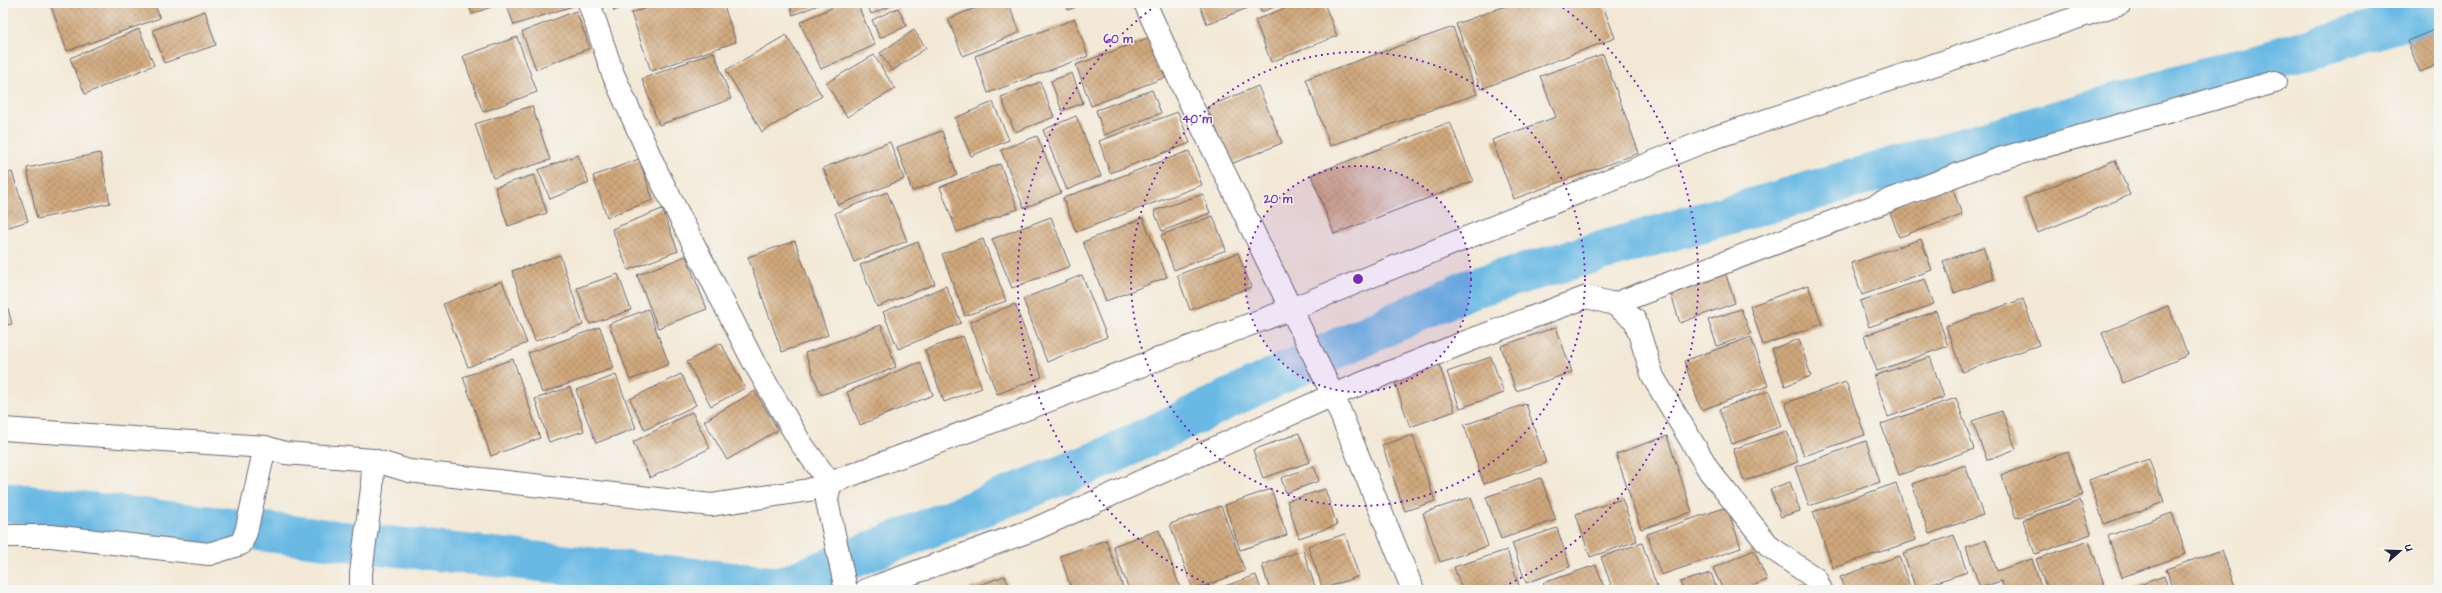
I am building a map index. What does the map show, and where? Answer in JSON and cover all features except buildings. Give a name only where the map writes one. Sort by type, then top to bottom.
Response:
[{"type":"street","points":[[589,3],[613,74],[657,172],[752,360],[829,492],[840,568],[846,590]]},
{"type":"street","points":[[1145,3],[1185,92],[1329,387],[1413,590]]},
{"type":"street","points":[[3,429],[275,450],[366,459],[409,470],[711,505],[809,490],[829,492],[1295,318],[1710,139],[2121,3]]},
{"type":"street","points":[[1614,304],[1999,159],[2275,82]]},
{"type":"street","points":[[866,590],[1035,529],[1329,387],[1468,341],[1587,297],[1614,304],[1636,320],[1653,377],[1710,472],[1770,547],[1816,579],[1821,590]]},
{"type":"street","points":[[3,536],[51,536],[209,554],[241,544],[246,532],[260,468],[275,450]]},
{"type":"street","points":[[362,581],[372,488],[366,459]]},
{"type":"waterway","points":[[3,502],[397,547],[781,587],[1102,459],[1287,371],[1469,289],[2439,11]]}]
